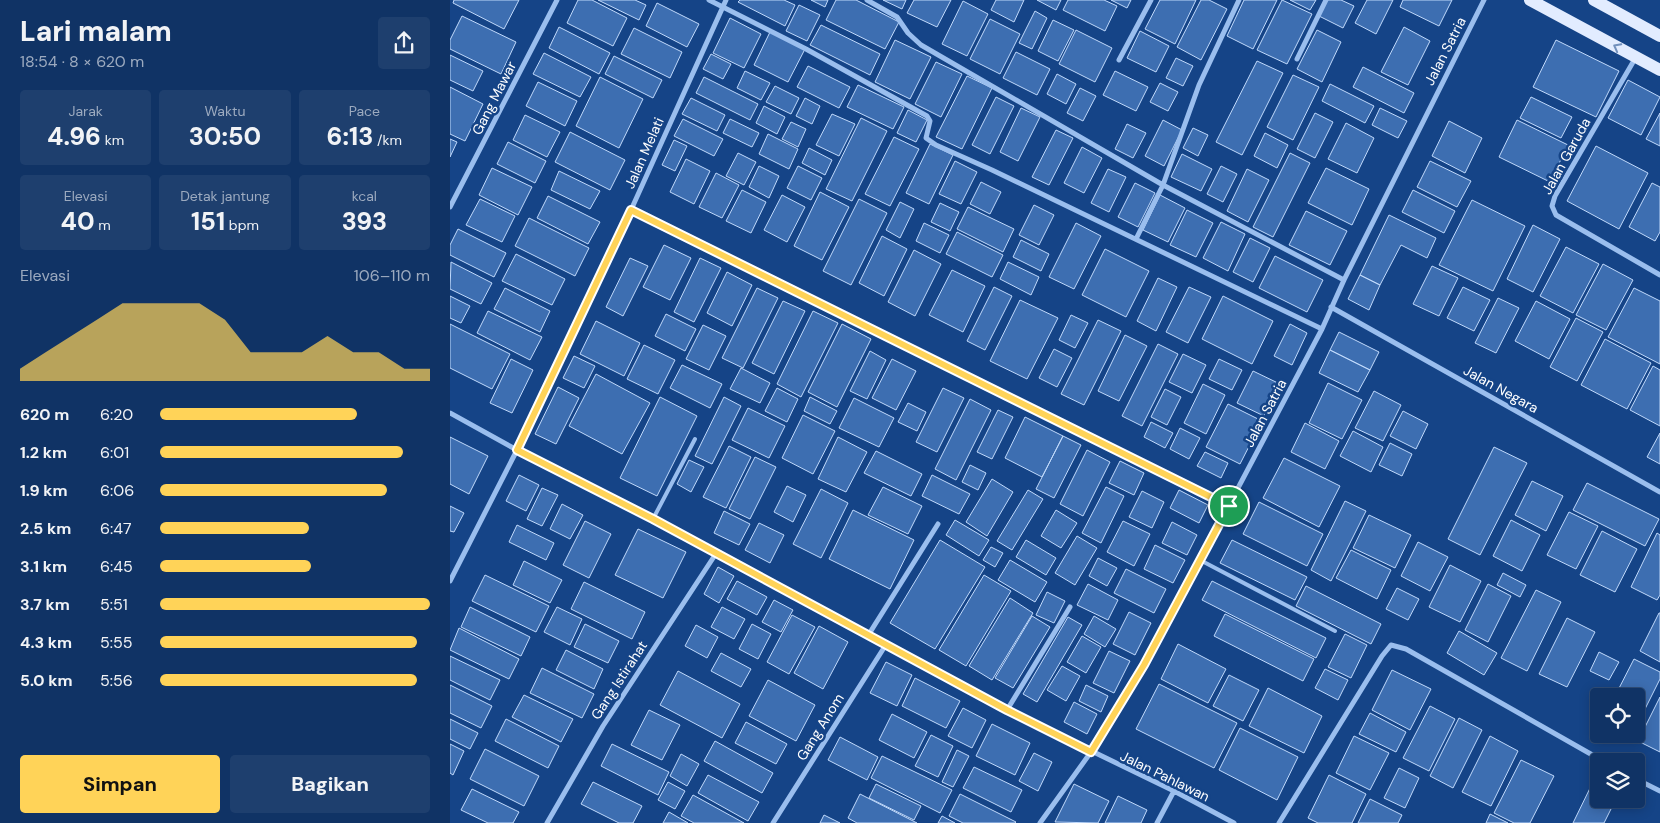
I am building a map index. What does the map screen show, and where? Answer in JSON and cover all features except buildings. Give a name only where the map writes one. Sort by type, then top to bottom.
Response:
[{"type":"main road","points":[[1530,0],[1660,70]]},
{"type":"main road","points":[[1594,0],[1660,35]]},
{"type":"street","name":"Gang Mawar","points":[[450,207],[557,0]]},
{"type":"street","points":[[709,0],[806,49],[927,116],[930,121],[926,138],[936,145],[1322,329]]},
{"type":"street","name":"Jalan Melati","points":[[450,581],[517,450],[631,210],[726,0]]},
{"type":"street","points":[[867,0],[898,17],[908,33],[921,45],[1163,185],[1344,280]]},
{"type":"street","points":[[1119,60],[1151,0]]},
{"type":"street","points":[[1136,239],[1163,185],[1199,85],[1238,0]]},
{"type":"street","points":[[1297,59],[1326,0]]},
{"type":"street","name":"Jalan Satria","points":[[1040,823],[1091,752],[1144,665],[1322,329],[1344,280],[1484,0]]},
{"type":"street","name":"Jalan Garuda","points":[[1636,57],[1555,196],[1552,206],[1556,215],[1660,275]]},
{"type":"street","points":[[631,210],[1229,506]]},
{"type":"street","name":"Jalan Negara","points":[[1332,307],[1660,492]]},
{"type":"street","name":"Jalan Pahlawan","points":[[450,413],[517,450],[717,552],[1007,710],[1174,791],[1234,823]]},
{"type":"street","points":[[868,634],[938,524]]},
{"type":"street","name":"Gang Istirahat","points":[[547,823],[603,726],[717,552]]},
{"type":"street","points":[[1007,710],[1070,607]]},
{"type":"street","name":"Gang Anom","points":[[773,823],[887,644]]},
{"type":"street","points":[[1279,823],[1382,656],[1391,645],[1406,649],[1590,754]]},
{"type":"street","points":[[1645,784],[1660,791]]},
{"type":"street","points":[[1157,823],[1174,791]]},
{"type":"lane","points":[[653,519],[695,439]]},
{"type":"lane","points":[[1200,560],[1335,631]]},
{"type":"route","points":[[631,210],[1000,395],[1229,506],[1144,665],[1091,752],[1007,710],[717,552],[517,450],[631,210]]}]
